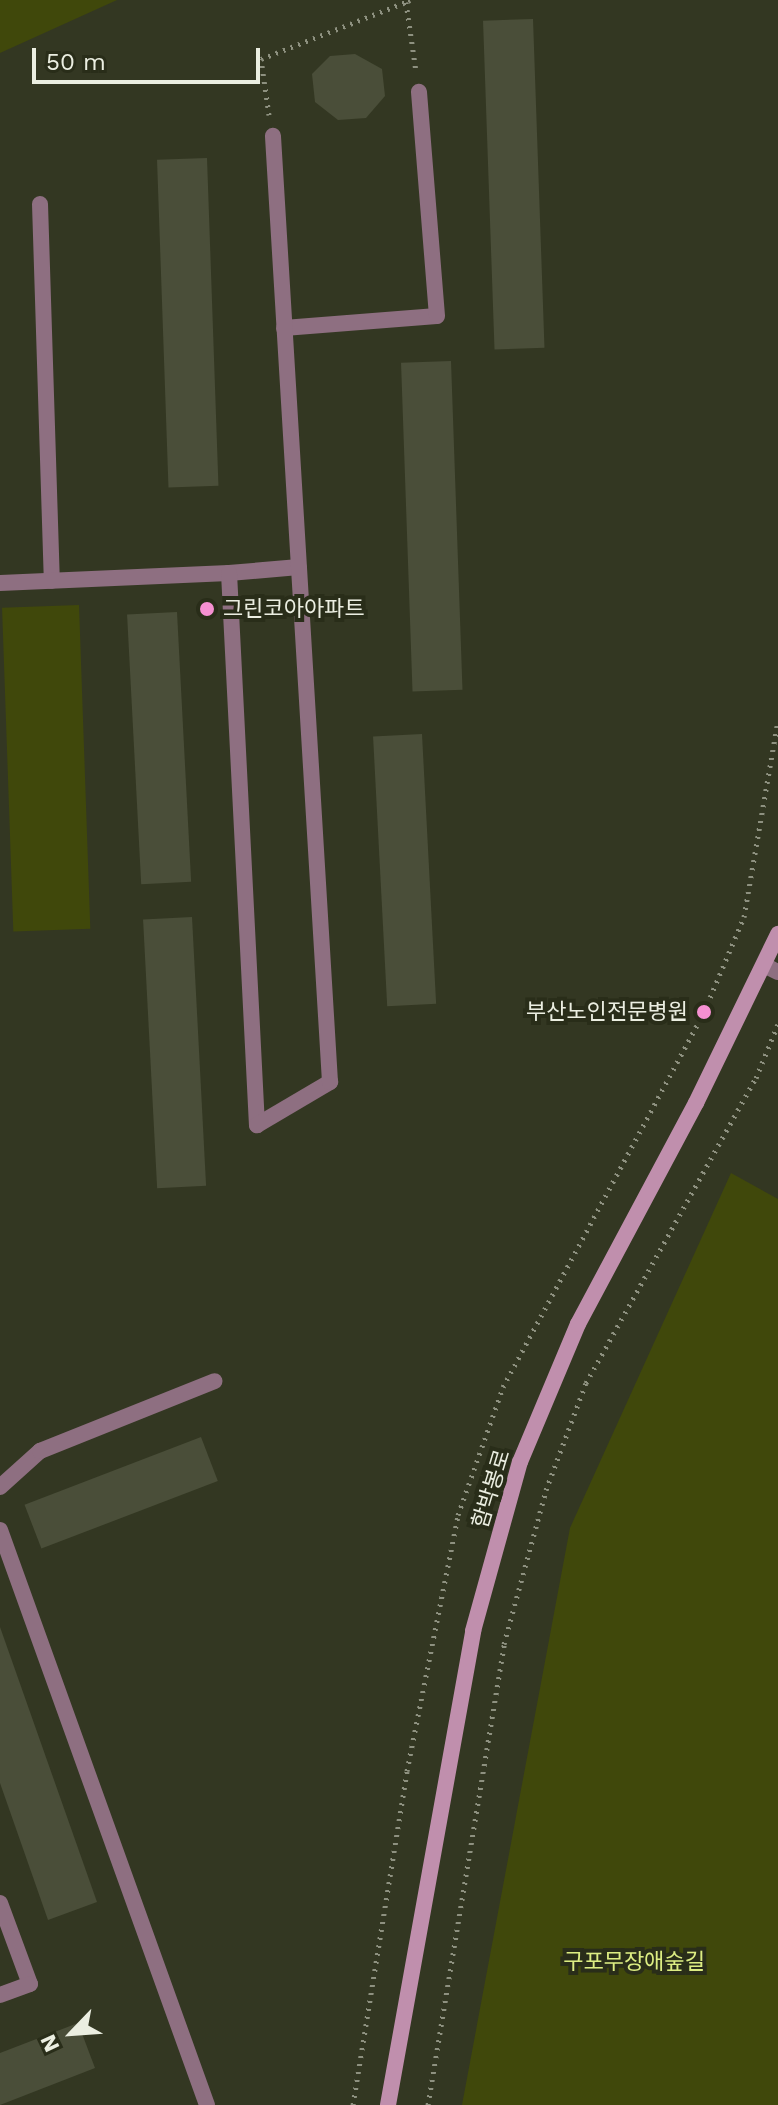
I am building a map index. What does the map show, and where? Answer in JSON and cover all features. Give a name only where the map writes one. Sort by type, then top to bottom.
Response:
[{"type":"main road","name":"함박봉로","points":[[388,2105],[473,1631],[520,1462],[578,1324],[772,969],[778,934]]},
{"type":"lane","points":[[284,328],[437,316],[419,92]]},
{"type":"lane","points":[[229,573],[257,1125],[330,1082],[273,136]]},
{"type":"lane","points":[[40,204],[52,581]]},
{"type":"lane","points":[[0,583],[299,567]]},
{"type":"lane","points":[[0,1487],[40,1451],[215,1381]]},
{"type":"lane","points":[[0,1530],[207,2105]]},
{"type":"lane","points":[[0,1903],[30,1984],[0,1995]]},
{"type":"path","points":[[273,136],[261,59],[408,1],[419,92]]},
{"type":"path","points":[[428,2105],[504,1644],[546,1490],[586,1383],[756,1078],[778,1024]]},
{"type":"green space","points":[[0,0],[117,0],[0,53]]},
{"type":"green space","points":[[79,605],[90,929],[13,931],[2,608]]},
{"type":"green space","name":"구포무장애숲길","points":[[731,1173],[778,1199],[778,2105],[462,2105],[570,1528]]},
{"type":"building","points":[[533,19],[544,348],[495,350],[483,21]]},
{"type":"building","points":[[355,54],[382,69],[385,96],[366,118],[338,120],[315,102],[312,74],[330,56]]},
{"type":"building","points":[[207,158],[218,486],[168,488],[157,160]]},
{"type":"building","points":[[451,361],[462,690],[413,692],[401,363]]},
{"type":"building","points":[[177,612],[191,882],[141,884],[127,615]]},
{"type":"building","points":[[422,734],[436,1004],[387,1006],[373,737]]},
{"type":"building","points":[[192,917],[206,1186],[157,1188],[143,920]]},
{"type":"building","points":[[201,1437],[218,1481],[41,1549],[25,1505]]},
{"type":"building","points":[[0,1627],[97,1902],[48,1920],[0,1783]]},
{"type":"building","points":[[78,2023],[95,2068],[0,2105],[0,2053]]},
{"type":"place","name":"그린코아아파트","points":[[207,609]]},
{"type":"place","name":"부산노인전문병원","points":[[704,1012]]}]
